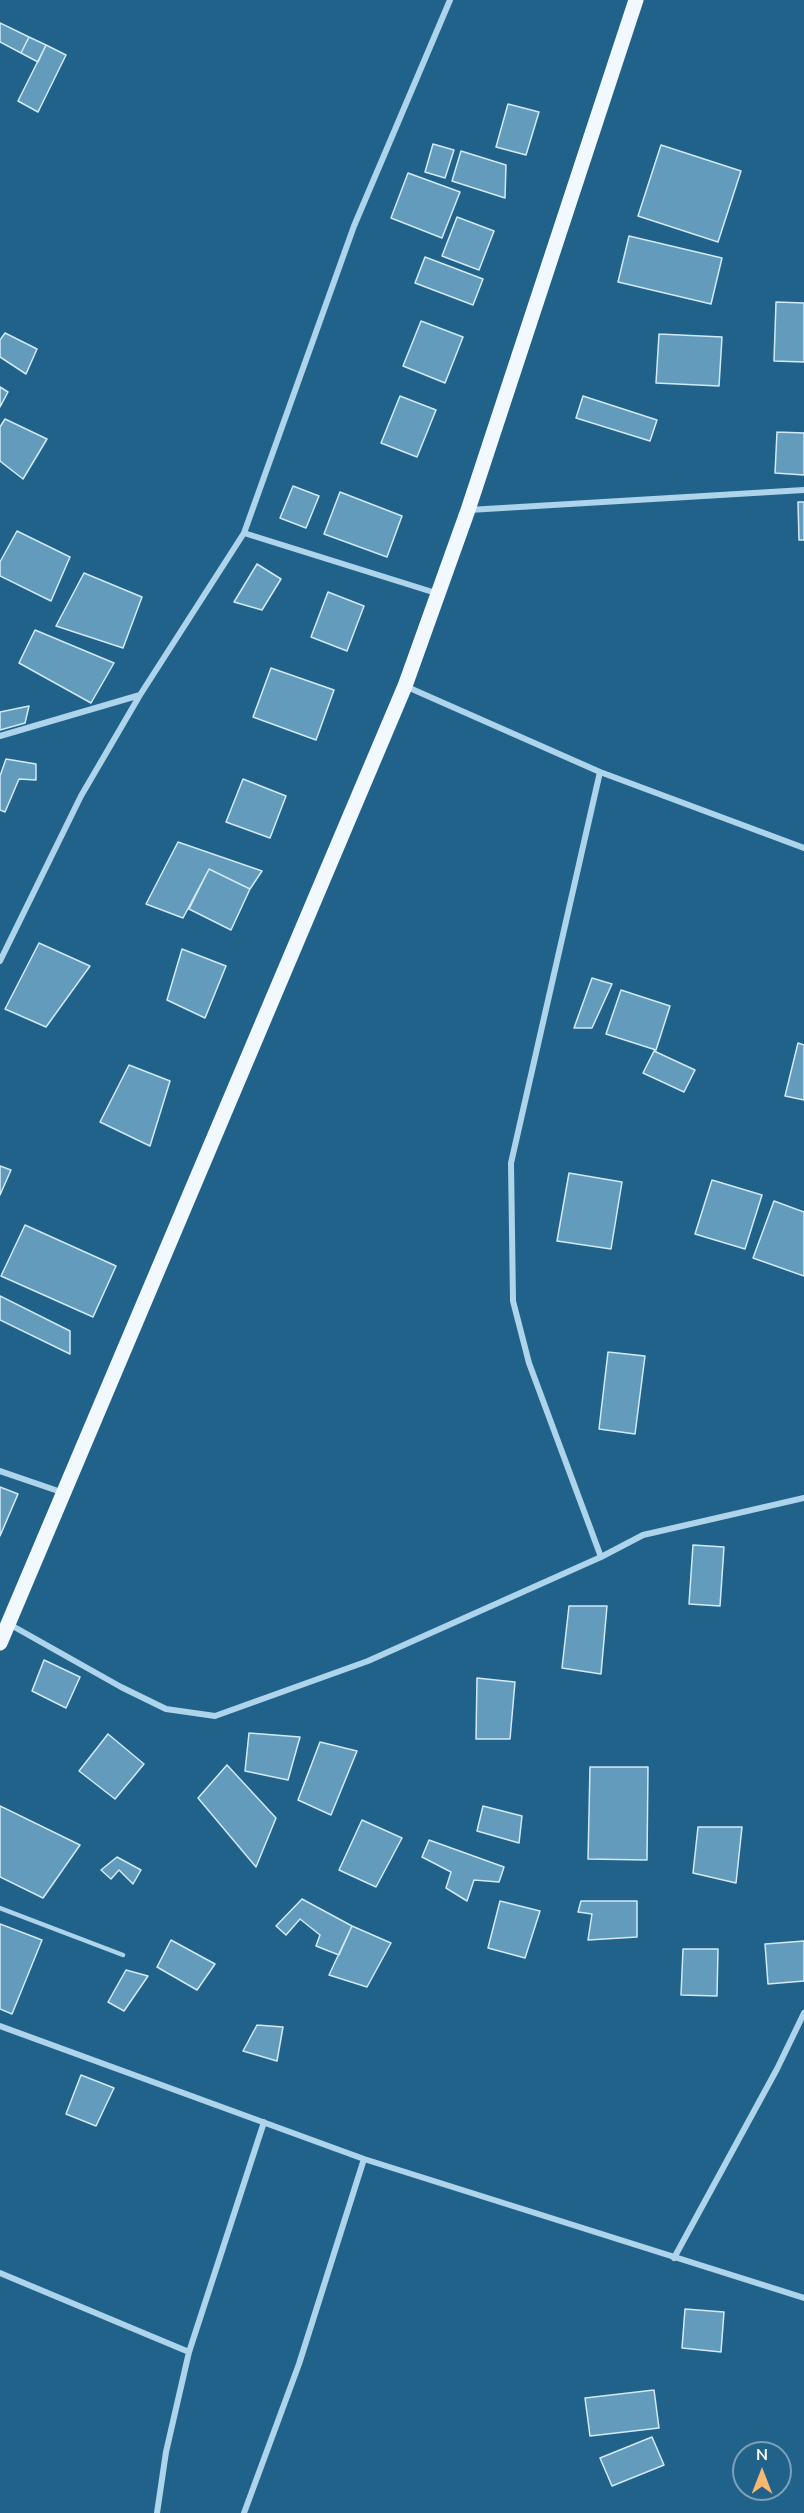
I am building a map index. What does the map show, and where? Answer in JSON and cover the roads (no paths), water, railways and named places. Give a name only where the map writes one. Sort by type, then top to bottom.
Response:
[{"type":"main road","points":[[0,1643],[405,686],[468,510],[636,0]]},
{"type":"street","points":[[0,961],[81,796],[141,695],[244,533],[354,226],[450,0]]},
{"type":"street","points":[[468,510],[804,490]]},
{"type":"street","points":[[244,533],[439,594]]},
{"type":"street","points":[[405,686],[600,772],[804,848]]},
{"type":"street","points":[[0,736],[141,695]]},
{"type":"street","points":[[600,772],[511,1163],[513,1301],[529,1363],[601,1557]]},
{"type":"street","points":[[0,1471],[64,1493]]},
{"type":"street","points":[[8,1624],[121,1687],[166,1709],[215,1716],[368,1661],[601,1557],[643,1535],[804,1498]]},
{"type":"street","points":[[674,2258],[777,2068],[804,2013]]},
{"type":"street","points":[[0,2026],[364,2158],[804,2298]]},
{"type":"street","points":[[157,2513],[166,2452],[189,2352],[264,2122]]},
{"type":"street","points":[[244,2513],[299,2364],[364,2158]]},
{"type":"street","points":[[0,2273],[189,2352]]},
{"type":"lane","points":[[0,1908],[123,1955]]}]
